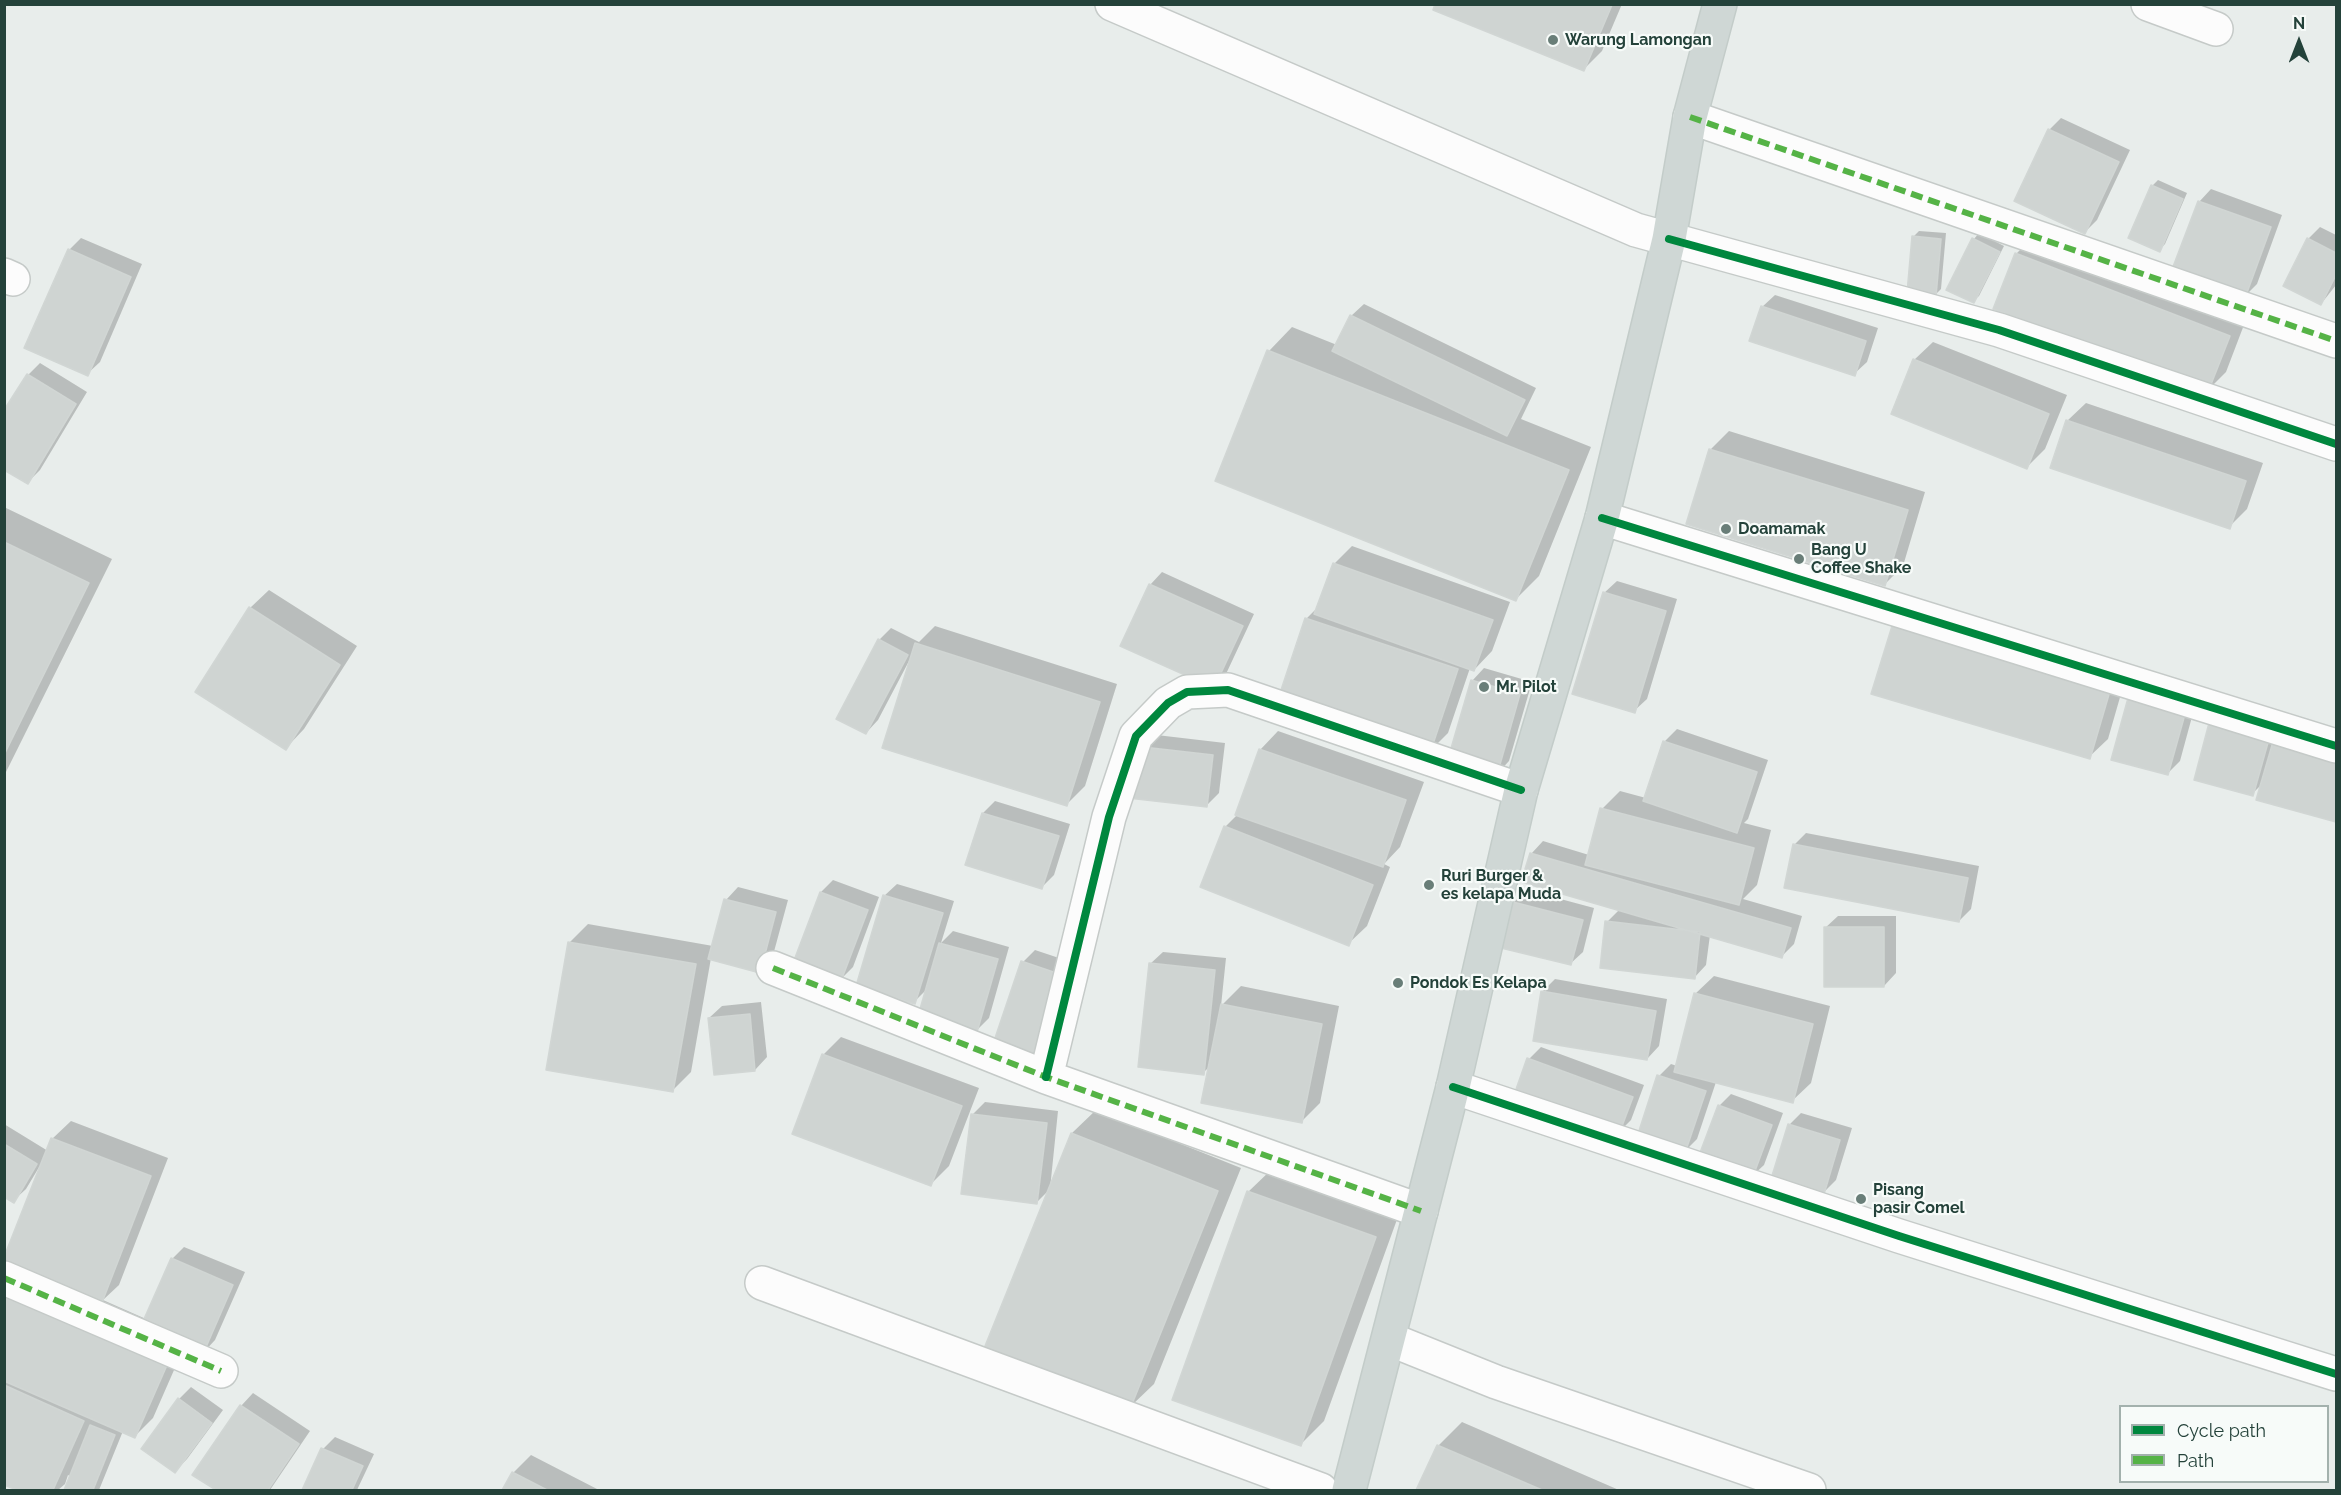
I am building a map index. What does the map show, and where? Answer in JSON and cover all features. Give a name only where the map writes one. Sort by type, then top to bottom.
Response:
[{"type":"main road","points":[[1349,1491],[1453,1087],[1521,790],[1602,518],[1669,239],[1690,117],[1720,4]]},
{"type":"street","points":[[1112,4],[1636,230],[1999,330],[2337,444]]},
{"type":"street","points":[[2148,4],[2216,28]]},
{"type":"street","points":[[1690,117],[2337,341]]},
{"type":"street","points":[[1602,518],[2337,746]]},
{"type":"street","points":[[1046,1077],[1109,817],[1136,736],[1168,703],[1187,692],[1228,690],[1521,790]]},
{"type":"street","points":[[773,968],[1046,1077],[1422,1211]]},
{"type":"street","points":[[1453,1087],[1899,1236],[2337,1374]]},
{"type":"street","points":[[4,1278],[197,1361]]},
{"type":"street","points":[[762,1283],[1321,1491]]},
{"type":"street","points":[[1389,1339],[1496,1382],[1809,1491]]},
{"type":"building","name":"Warung Lamongan","points":[[1435,4],[1612,5],[1584,71],[1433,10]]},
{"type":"building","points":[[2048,129],[2119,162],[2085,234],[2014,201]]},
{"type":"building","points":[[2151,185],[2183,199],[2160,252],[2128,238]]},
{"type":"building","points":[[2198,201],[2271,227],[2245,298],[2171,272]]},
{"type":"building","points":[[1912,236],[1941,239],[1936,296],[1907,293]]},
{"type":"building","points":[[1972,238],[2000,252],[1974,303],[1946,290]]},
{"type":"building","points":[[2307,238],[2336,253],[2336,275],[2321,305],[2283,286]]},
{"type":"building","points":[[68,249],[131,277],[88,376],[24,348]]},
{"type":"building","points":[[2015,253],[2230,336],[2208,392],[1993,309]]},
{"type":"building","points":[[1761,306],[1866,341],[1855,376],[1749,341]]},
{"type":"building","points":[[1350,315],[1525,400],[1507,436],[1332,351]]},
{"type":"building","points":[[1267,350],[1569,470],[1516,601],[1215,481]]},
{"type":"building","points":[[1913,359],[2049,414],[2027,469],[1891,414]]},
{"type":"building","points":[[27,374],[76,404],[28,484],[4,470],[4,410]]},
{"type":"building","points":[[2066,420],[2246,481],[2230,529],[2050,468]]},
{"type":"building","points":[[1709,449],[1908,510],[1885,586],[1686,524]]},
{"type":"building","points":[[4,542],[89,583],[4,755]]},
{"type":"building","points":[[1333,563],[1493,620],[1474,671],[1314,614]]},
{"type":"building","points":[[1149,584],[1243,626],[1214,688],[1120,646]]},
{"type":"building","points":[[1603,592],[1666,611],[1635,713],[1572,694]]},
{"type":"building","points":[[249,607],[340,665],[286,750],[195,692]]},
{"type":"building","points":[[1305,618],[1458,669],[1430,753],[1277,702]]},
{"type":"building","points":[[1892,626],[2110,691],[2090,759],[1871,694]]},
{"type":"building","points":[[878,639],[908,655],[866,734],[836,719]]},
{"type":"building","points":[[915,643],[1100,702],[1067,806],[882,748]]},
{"type":"building","points":[[1471,680],[1520,694],[1497,775],[1447,762]]},
{"type":"building","points":[[2128,698],[2185,714],[2168,775],[2111,760]]},
{"type":"building","points":[[2209,723],[2269,739],[2253,796],[2194,780]]},
{"type":"building","points":[[2275,735],[2336,753],[2336,822],[2256,800]]},
{"type":"building","points":[[1663,741],[1757,772],[1737,833],[1643,801]]},
{"type":"building","points":[[1134,746],[1213,755],[1207,807],[1128,798]]},
{"type":"building","points":[[1259,749],[1406,800],[1383,867],[1235,815]]},
{"type":"building","points":[[1600,808],[1754,848],[1739,905],[1585,865]]},
{"type":"building","points":[[982,813],[1059,836],[1042,889],[965,865]]},
{"type":"building","points":[[1224,826],[1373,885],[1349,946],[1200,887]]},
{"type":"building","points":[[1793,844],[1968,878],[1959,922],[1784,888]]},
{"type":"building","points":[[1530,853],[1791,928],[1782,958],[1521,882]]},
{"type":"building","points":[[820,892],[868,910],[841,981],[793,963]]},
{"type":"building","points":[[883,895],[943,913],[915,1004],[856,986]]},
{"type":"building","points":[[724,899],[776,912],[760,973],[708,959]]},
{"type":"building","points":[[1513,902],[1583,920],[1571,965],[1501,948]]},
{"type":"building","points":[[1605,921],[1700,932],[1695,979],[1600,968]]},
{"type":"building","points":[[1824,927],[1884,927],[1884,987],[1824,987]]},
{"type":"building","points":[[568,942],[696,964],[673,1092],[546,1070]]},
{"type":"building","points":[[939,943],[998,959],[977,1032],[918,1016]]},
{"type":"building","points":[[1021,961],[1068,977],[1039,1062],[992,1047]]},
{"type":"building","points":[[1149,963],[1215,970],[1204,1075],[1138,1067]]},
{"type":"building","points":[[1541,991],[1656,1011],[1647,1060],[1533,1041]]},
{"type":"building","points":[[1694,993],[1813,1024],[1793,1103],[1674,1072]]},
{"type":"building","points":[[1221,1004],[1322,1024],[1302,1123],[1201,1103]]},
{"type":"building","points":[[750,1014],[755,1071],[714,1075],[708,1018]]},
{"type":"building","points":[[822,1054],[962,1106],[931,1186],[792,1134]]},
{"type":"building","points":[[1527,1058],[1633,1097],[1619,1134],[1514,1095]]},
{"type":"building","points":[[1657,1075],[1706,1091],[1685,1153],[1637,1137]]},
{"type":"building","points":[[1718,1105],[1772,1125],[1752,1179],[1698,1158]]},
{"type":"building","points":[[971,1114],[1047,1123],[1037,1204],[961,1194]]},
{"type":"building","points":[[1788,1124],[1840,1140],[1824,1194],[1771,1179]]},
{"type":"building","points":[[1071,1133],[1218,1191],[1130,1409],[983,1351]]},
{"type":"building","points":[[51,1138],[151,1176],[101,1305],[4,1268],[4,1257]]},
{"type":"building","points":[[4,1144],[37,1164],[14,1203],[4,1197]]},
{"type":"building","points":[[1247,1191],[1376,1237],[1301,1446],[1172,1400]]},
{"type":"building","points":[[171,1258],[233,1285],[203,1354],[140,1328]]},
{"type":"building","points":[[4,1283],[171,1356],[135,1438],[4,1381]]},
{"type":"building","points":[[4,1385],[84,1421],[53,1490],[17,1490],[4,1485]]},
{"type":"building","points":[[178,1398],[212,1423],[175,1473],[141,1449]]},
{"type":"building","points":[[240,1405],[299,1444],[268,1490],[216,1490],[192,1475]]},
{"type":"building","points":[[90,1425],[115,1435],[93,1490],[64,1490]]},
{"type":"building","points":[[1437,1445],[1542,1490],[1416,1490]]},
{"type":"building","points":[[321,1448],[363,1466],[352,1490],[302,1490]]},
{"type":"building","points":[[512,1472],[547,1490],[502,1490]]},
{"type":"marked path","points":[[1690,117],[2336,341]]},
{"type":"marked path","points":[[773,968],[1046,1077],[1421,1211]]},
{"type":"marked path","points":[[4,1278],[221,1371]]},
{"type":"cycle path","points":[[1669,239],[1999,330],[2336,444]]},
{"type":"cycle path","points":[[1602,518],[2336,746]]},
{"type":"cycle path","points":[[1046,1077],[1109,817],[1136,736],[1168,703],[1187,692],[1228,690],[1521,790]]},
{"type":"cycle path","points":[[1453,1087],[1899,1236],[2336,1374]]},
{"type":"place","name":"Warung Lamongan","points":[[1553,40]]},
{"type":"place","name":"Doamamak","points":[[1726,529]]},
{"type":"place","name":"Bang U Coffee Shake","points":[[1799,559]]},
{"type":"place","name":"Mr. Pilot","points":[[1484,687]]},
{"type":"place","name":"Ruri Burger & es kelapa Muda","points":[[1429,885]]},
{"type":"place","name":"Pondok Es Kelapa","points":[[1398,983]]},
{"type":"place","name":"Pisang pasir Comel","points":[[1861,1199]]}]
